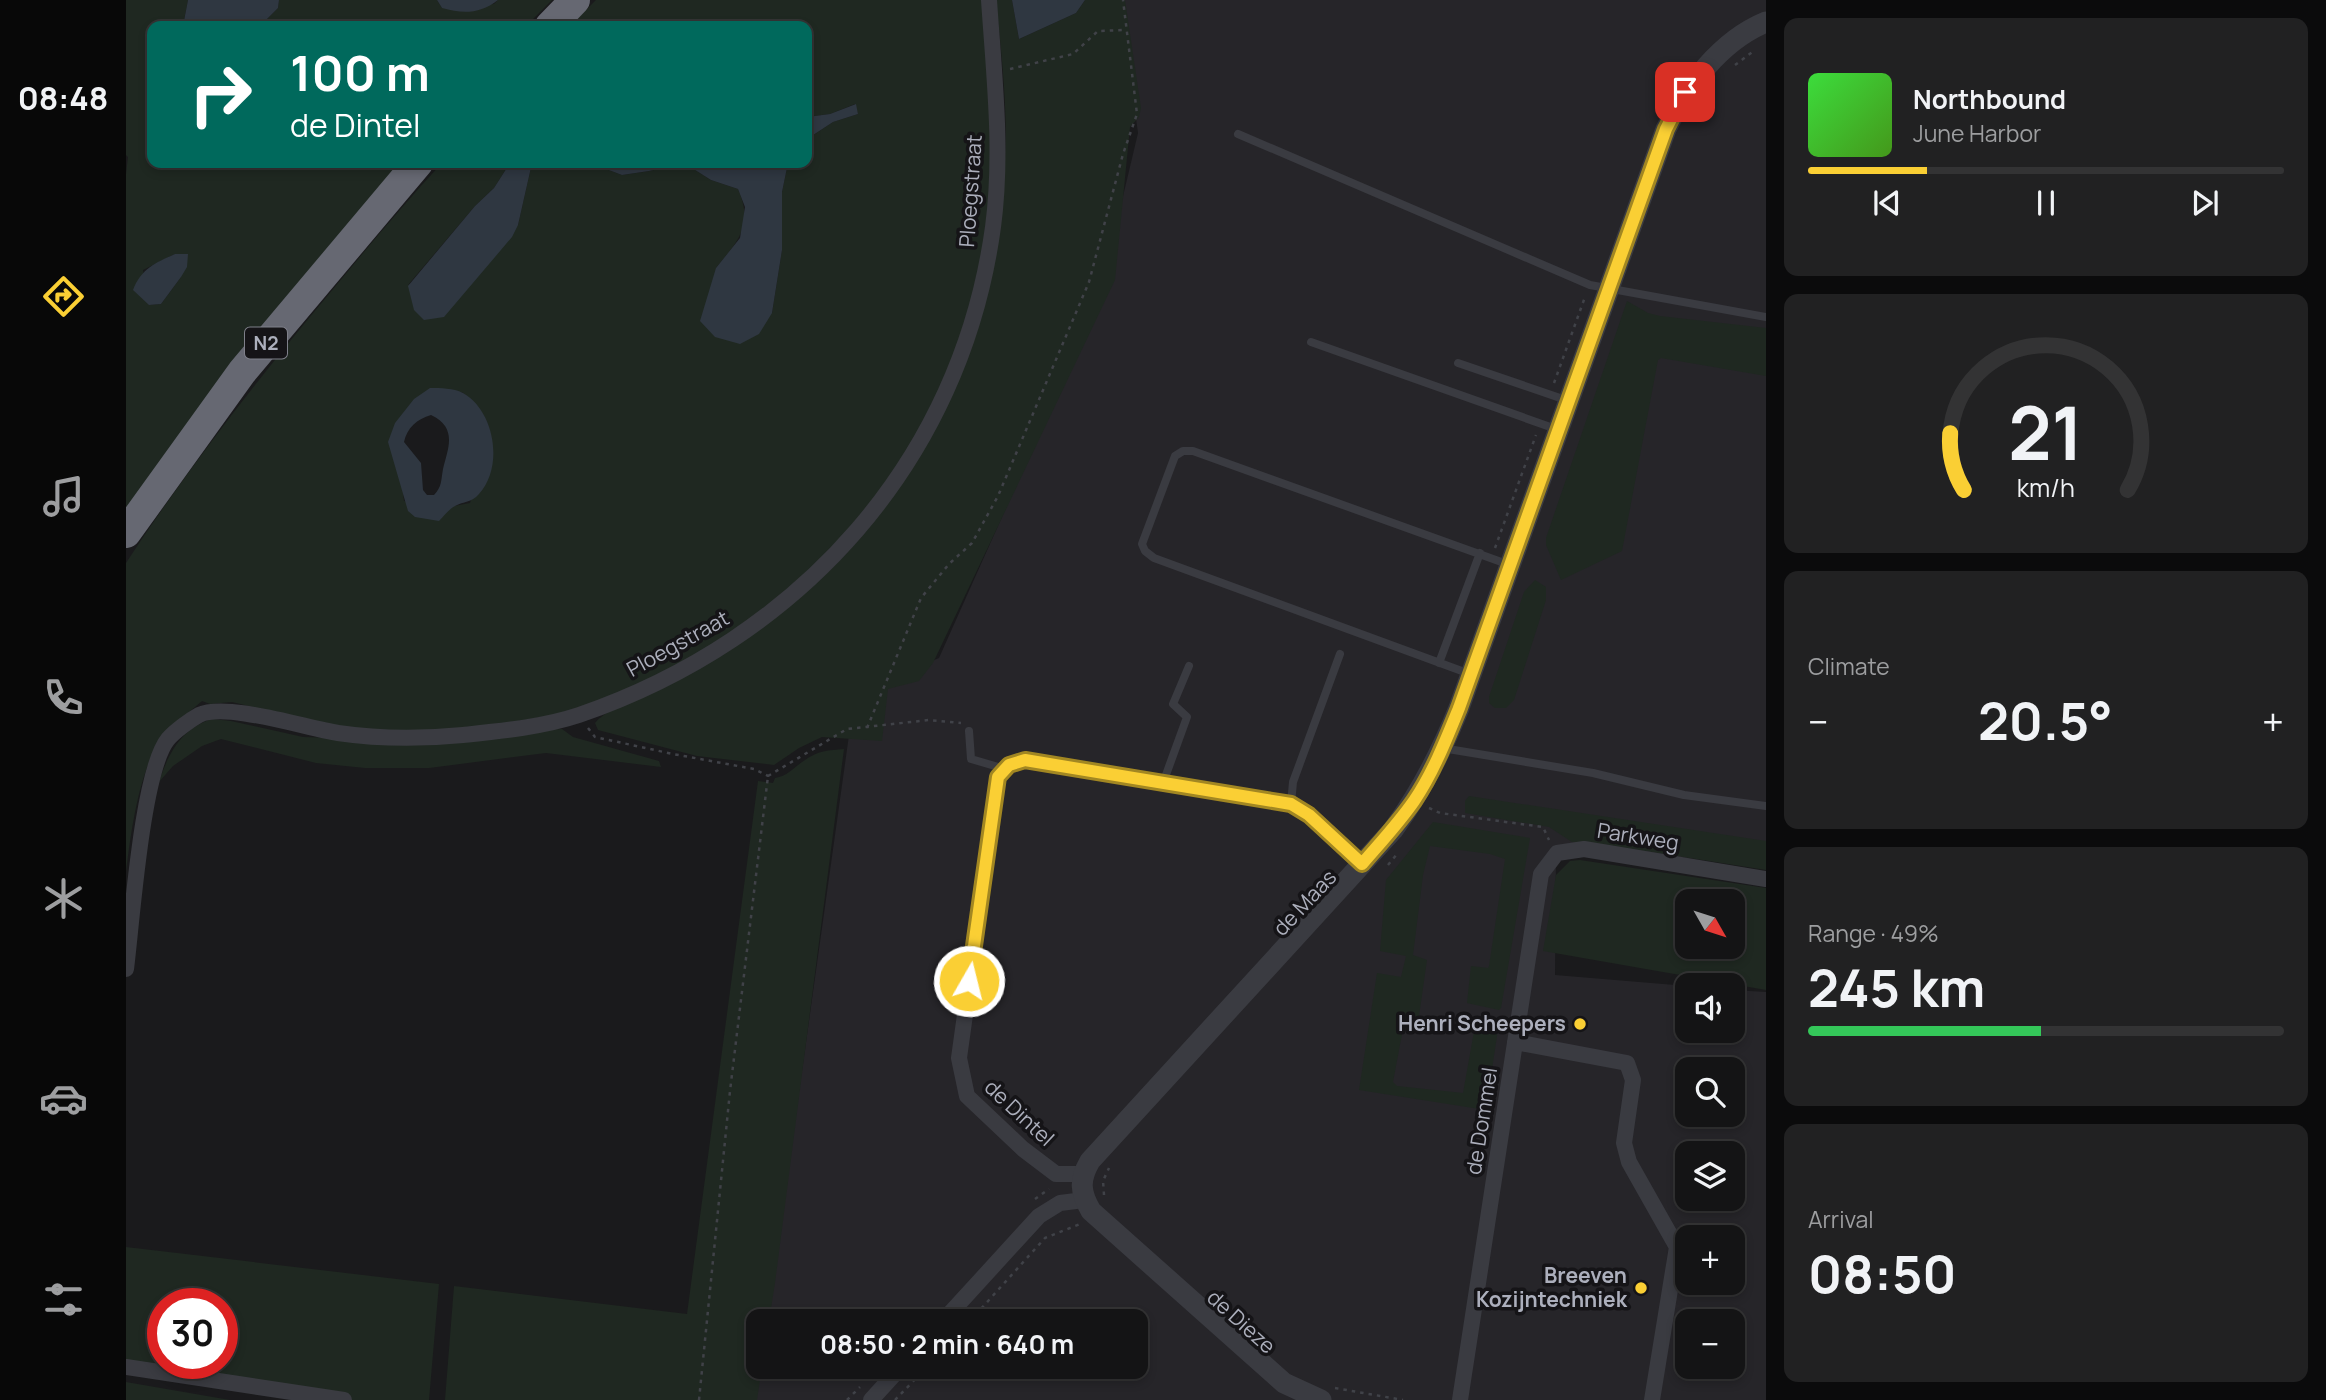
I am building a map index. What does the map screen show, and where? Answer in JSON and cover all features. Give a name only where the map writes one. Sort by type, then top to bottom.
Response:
[{"type":"highway","points":[[555,21],[575,0]]},
{"type":"highway","name":"N2","points":[[126,533],[242,372],[414,168]]},
{"type":"street","name":"Ploegstraat","points":[[126,970],[146,811],[156,763],[168,739],[198,716],[212,712],[233,712],[338,733],[388,737],[461,736],[550,723],[577,716],[645,689],[690,667],[737,638],[784,603],[836,553],[874,511],[904,470],[926,433],[951,379],[974,316],[985,271],[993,225],[998,156],[989,0]]},
{"type":"street","name":"de Maas","points":[[1083,1174],[1090,1161],[1393,830],[1416,799],[1442,748],[1471,675],[1501,561],[1600,287],[1666,129],[1685,92],[1722,50],[1766,22]]},
{"type":"street","points":[[1004,769],[1025,760],[1291,804],[1309,815],[1362,864]]},
{"type":"street","name":"de Dintel","points":[[1004,769],[998,777],[959,1058],[967,1096],[1023,1149],[1056,1174],[1083,1174]]},
{"type":"street","name":"Parkweg","points":[[1557,853],[1584,849],[1766,879]]},
{"type":"street","name":"de Dommel","points":[[1460,1400],[1541,874],[1557,853]]},
{"type":"street","points":[[1515,1042],[1627,1063],[1633,1080],[1624,1143],[1629,1161],[1677,1247],[1652,1400]]},
{"type":"street","points":[[943,1309],[1039,1216],[1060,1203],[1084,1200],[1081,1189],[1083,1174]]},
{"type":"street","name":"de Dieze","points":[[1084,1200],[1091,1211],[1284,1383],[1318,1396]]},
{"type":"street","points":[[126,1367],[344,1400]]},
{"type":"street","points":[[871,1400],[890,1379]]},
{"type":"lane","points":[[1238,134],[1600,287],[1766,317]]},
{"type":"lane","points":[[1311,342],[1549,427]]},
{"type":"lane","points":[[1458,363],[1560,398]]},
{"type":"lane","points":[[1471,675],[1154,558],[1145,551],[1142,544],[1175,456],[1183,451],[1193,451],[1501,561]]},
{"type":"lane","points":[[1439,663],[1480,554]]},
{"type":"lane","points":[[1291,804],[1293,782],[1340,654]]},
{"type":"lane","points":[[1163,783],[1187,717],[1173,704],[1189,666]]},
{"type":"lane","points":[[969,731],[971,759],[1004,769]]},
{"type":"lane","points":[[1442,748],[1593,774],[1684,795],[1766,806]]},
{"type":"path","points":[[867,729],[921,598],[949,564],[972,543],[998,496],[1089,282],[1123,154],[1137,114],[1123,0]]},
{"type":"path","points":[[994,73],[1073,54],[1098,31],[1125,30]]},
{"type":"path","points":[[1560,398],[1600,287]]},
{"type":"path","points":[[1501,561],[1549,427]]},
{"type":"path","points":[[577,716],[595,737],[754,768],[768,776]]},
{"type":"path","points":[[768,776],[847,729],[867,729],[929,720],[966,723],[969,731]]},
{"type":"path","points":[[699,1400],[730,1091],[768,776]]},
{"type":"path","points":[[1416,799],[1440,813],[1543,827],[1557,853]]},
{"type":"path","points":[[1028,1206],[1053,1187],[1056,1174]]},
{"type":"path","points":[[981,1309],[1045,1238],[1054,1232],[1079,1225]]},
{"type":"path","points":[[895,1400],[915,1379]]},
{"type":"path","points":[[1318,1396],[1403,1400]]},
{"type":"shaded area","points":[[126,0],[188,0],[184,21],[147,21],[147,168],[398,168],[126,513],[126,174]],"holes":[[[175,254],[181,277],[161,304],[149,305],[143,270]]]},
{"type":"shaded area","points":[[188,0],[279,0],[278,8],[265,21],[184,21]]},
{"type":"shaded area","points":[[279,0],[437,0],[442,8],[494,4],[498,0],[552,0],[531,21],[265,21],[278,8]]},
{"type":"shaded area","points":[[437,0],[498,0],[485,8],[464,12],[442,8]]},
{"type":"shaded area","points":[[596,0],[983,0],[993,157],[981,269],[947,377],[920,431],[870,507],[781,599],[686,662],[603,701],[553,715],[460,731],[389,731],[338,727],[232,702],[210,704],[202,701],[166,733],[149,762],[138,800],[126,872],[126,563],[172,495],[246,396],[437,168],[507,168],[494,188],[475,206],[408,285],[518,225],[531,168],[606,168],[622,175],[662,168],[692,168],[711,180],[738,189],[743,202],[744,223],[737,241],[716,268],[772,313],[782,250],[782,192],[787,168],[812,168],[812,136],[833,122],[858,114],[855,104],[830,114],[812,116],[812,21],[575,21]],"holes":[[[462,392],[477,406],[490,431],[490,444],[470,503],[454,506],[404,501],[395,423]]]},
{"type":"shaded area","points":[[996,0],[1012,0],[1019,39],[1076,13],[1085,0],[1125,0],[1141,108],[1139,117],[1130,127],[1115,280],[933,663],[919,681],[888,689],[882,741],[822,737],[774,765],[697,756],[598,730],[595,723],[603,716],[714,660],[772,619],[824,576],[869,527],[908,473],[941,416],[967,354],[986,290],[999,225],[1006,120]]},
{"type":"shaded area","points":[[1012,0],[1085,0],[1076,13],[1019,39]]},
{"type":"shaded area","points":[[1120,0],[1766,0],[1766,859],[1556,855],[1555,975],[1675,985],[1675,1043],[1745,1043],[1745,991],[1766,992],[1766,1400],[756,1400],[759,1379],[1148,1379],[1148,1309],[769,1309],[850,728],[890,679],[939,658],[1098,302],[1138,133]]},
{"type":"shaded area","points":[[856,104],[858,114],[833,122],[812,136],[812,116],[830,114]]},
{"type":"shaded area","points":[[507,168],[531,168],[518,225],[512,237],[444,317],[424,320],[414,310],[408,286],[475,206],[494,188]]},
{"type":"shaded area","points":[[606,168],[662,168],[622,175]]},
{"type":"shaded area","points":[[692,168],[787,168],[782,192],[782,250],[772,313],[759,334],[740,344],[715,337],[700,321],[716,268],[740,238],[745,207],[738,189],[711,180]]},
{"type":"shaded area","points":[[175,254],[188,254],[187,267],[161,304],[149,305],[133,290],[136,283],[150,268]]},
{"type":"shaded area","points":[[1627,301],[1648,313],[1660,316],[1766,328],[1766,376],[1661,358],[1658,360],[1622,551],[1561,580],[1546,545],[1546,538]]},
{"type":"shaded area","points":[[430,388],[451,389],[463,393],[474,401],[483,413],[492,440],[492,469],[487,483],[476,497],[453,507],[439,521],[415,517],[408,511],[388,442],[395,423],[414,399]],"holes":[[[431,415],[439,420],[448,432],[449,446],[440,486],[434,495],[427,495],[423,490],[421,463],[404,442],[410,428],[421,419]]]},
{"type":"shaded area","points":[[1535,580],[1546,587],[1546,600],[1514,700],[1506,708],[1495,708],[1489,703],[1489,697],[1524,592]]},
{"type":"shaded area","points":[[213,719],[303,737],[337,738],[562,729],[573,737],[659,761],[661,767],[546,753],[429,768],[365,768],[316,763],[221,739],[202,746],[173,766],[159,782],[178,743],[193,728]]},
{"type":"shaded area","points":[[844,749],[775,1283],[771,1309],[746,1309],[746,1379],[760,1379],[757,1400],[445,1400],[454,1286],[687,1314],[758,781],[773,783],[775,778],[814,755]]},
{"type":"shaded area","points":[[1469,796],[1766,841],[1766,870],[1601,844],[1572,842],[1549,827],[1465,813],[1465,801]]},
{"type":"shaded area","points":[[1433,822],[1530,838],[1499,1010],[1467,1003],[1471,966],[1489,966],[1505,859],[1490,854],[1430,846],[1423,875],[1413,955],[1427,960],[1419,1016],[1405,1018],[1393,1082],[1397,1086],[1463,1093],[1475,1026],[1498,1029],[1486,1110],[1359,1090],[1377,973],[1401,977],[1406,956],[1380,951],[1386,880]]},
{"type":"shaded area","points":[[1580,860],[1766,888],[1766,990],[1745,986],[1745,973],[1675,974],[1543,951],[1556,875],[1570,861]]},
{"type":"shaded area","points":[[126,1247],[439,1284],[429,1400],[323,1400],[205,1379],[238,1379],[238,1288],[147,1288],[147,1369],[126,1365]]},
{"type":"shaded area","points":[[126,1382],[230,1400],[126,1400]]},
{"type":"place","name":"Henri Scheepers","points":[[1580,1024]]},
{"type":"place","name":"Breeven Kozijntechniek","points":[[1641,1288]]},
{"type":"route","points":[[969,981],[998,777],[1009,765],[1025,760],[1291,804],[1309,815],[1362,864],[1393,830],[1416,799],[1438,759],[1459,708],[1666,129],[1685,92]]}]
